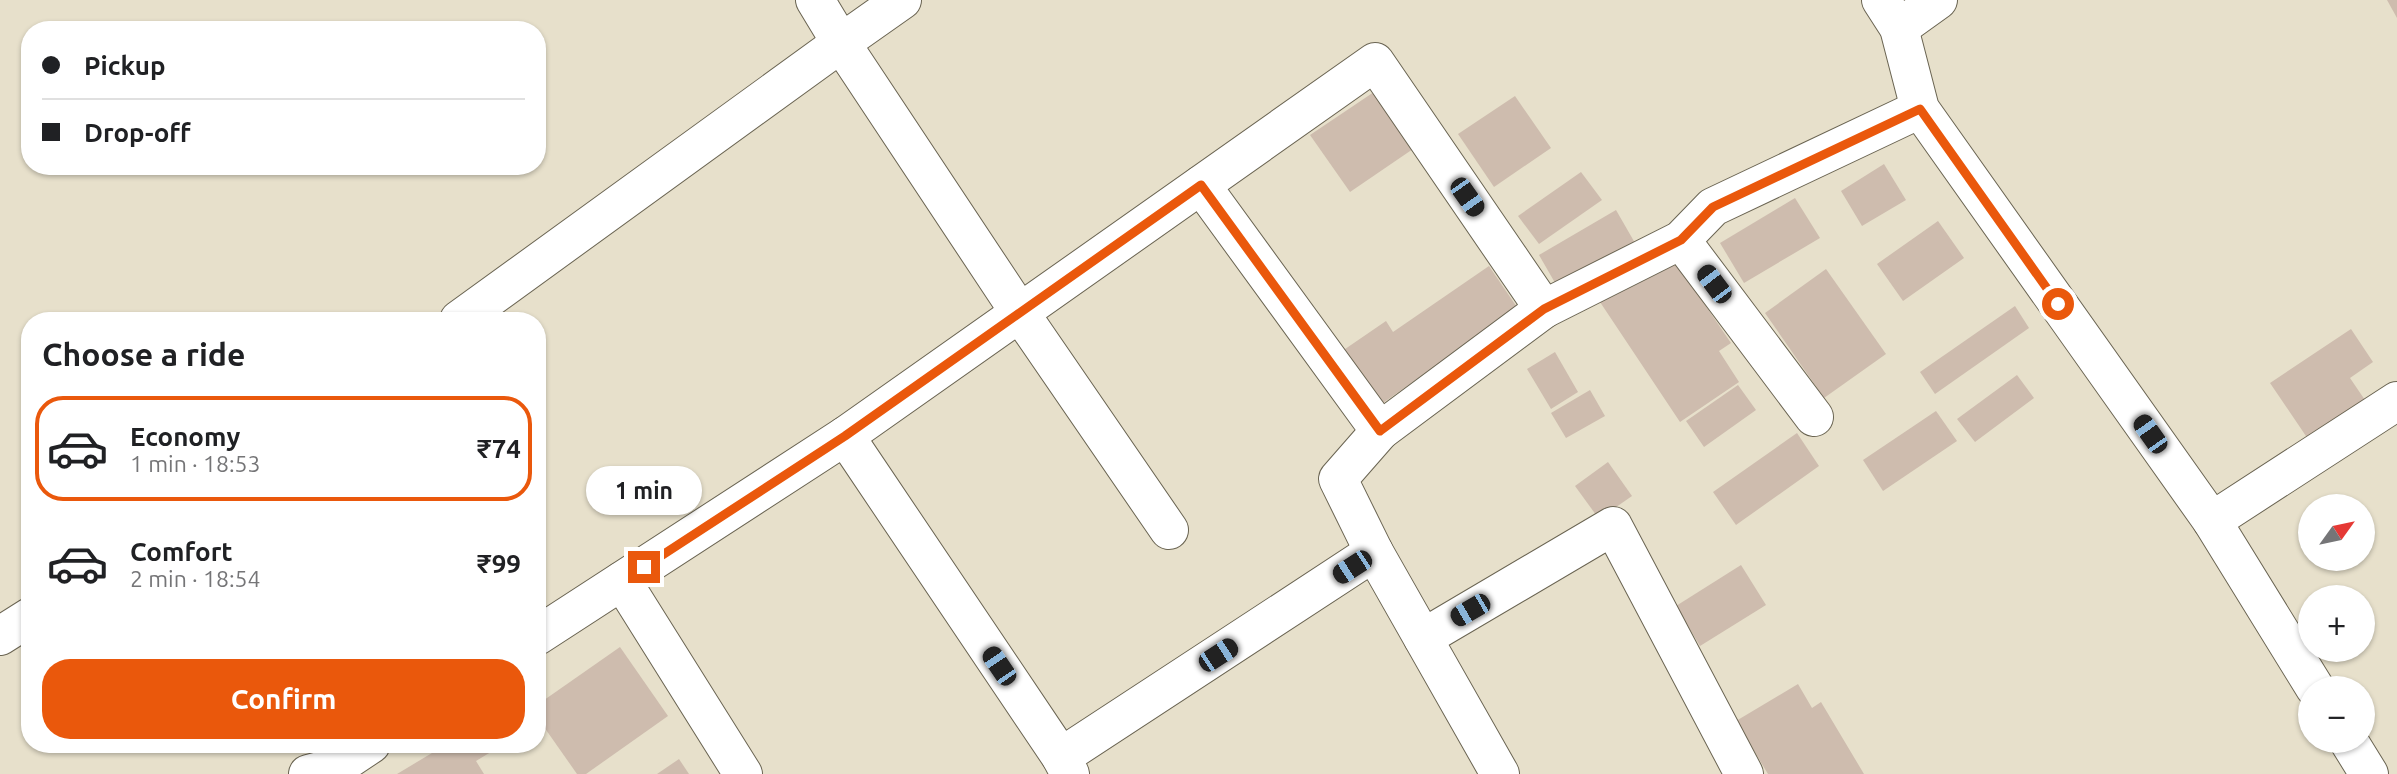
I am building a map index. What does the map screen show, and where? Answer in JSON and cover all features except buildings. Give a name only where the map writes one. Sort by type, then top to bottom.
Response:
[{"type":"street","points":[[815,0],[1020,313],[1169,530]]},
{"type":"street","points":[[470,312],[902,0]]},
{"type":"street","points":[[1938,0],[1890,14],[1920,109],[2212,521],[2308,676]]},
{"type":"street","points":[[546,630],[845,436],[1374,62],[1544,309]]},
{"type":"street","points":[[1492,772],[1338,479],[1380,431],[1544,309],[1681,240],[1713,207],[1920,109]]},
{"type":"street","points":[[1201,185],[1380,431]]},
{"type":"street","points":[[1681,240],[1814,417]]},
{"type":"street","points":[[2212,521],[2397,401]]},
{"type":"street","points":[[845,436],[1065,766],[1374,552]]},
{"type":"street","points":[[1423,638],[1613,527],[1744,774]]},
{"type":"street","points":[[622,581],[743,774]]},
{"type":"street","points":[[0,636],[21,623]]},
{"type":"street","points":[[330,771],[357,753]]},
{"type":"street","points":[[2356,753],[2369,774]]},
{"type":"route","points":[[644,567],[845,436],[1201,185],[1380,431],[1544,309],[1681,240],[1713,207],[1920,109],[2058,304]]}]
